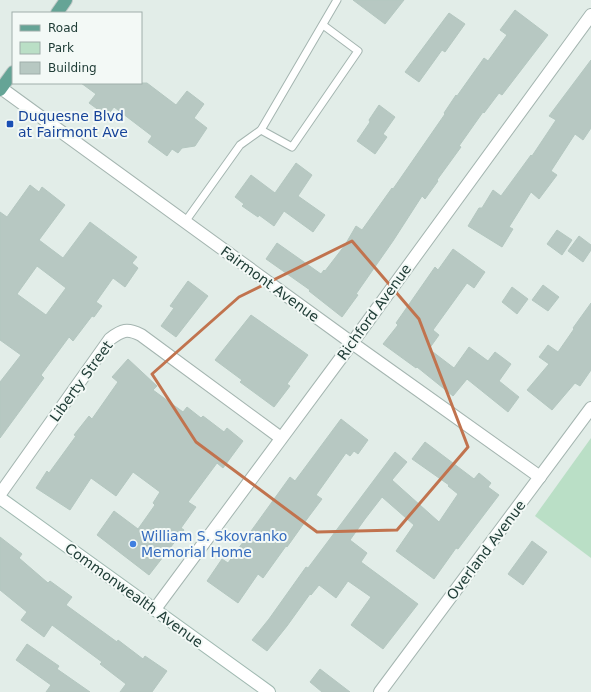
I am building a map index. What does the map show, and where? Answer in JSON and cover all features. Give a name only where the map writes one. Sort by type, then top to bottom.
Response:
[{"type":"main road","points":[[58,12],[66,0]]},
{"type":"main road","points":[[1,89],[12,73]]},
{"type":"street","name":"Richford Avenue","points":[[155,609],[352,343],[591,15]]},
{"type":"street","name":"Fairmont Avenue","points":[[1,89],[540,477]]},
{"type":"street","name":"Liberty Street","points":[[0,494],[110,339],[125,331],[133,331],[142,335],[281,438]]},
{"type":"street","name":"Overland Avenue","points":[[380,692],[591,408]]},
{"type":"street","name":"Commonwealth Avenue","points":[[0,498],[269,692]]},
{"type":"lane","points":[[185,222],[240,145],[261,130],[337,0]]},
{"type":"lane","points":[[261,130],[292,147],[358,51],[323,25]]},
{"type":"highlighted area","points":[[352,241],[419,319],[468,447],[397,530],[317,532],[196,442],[152,374],[239,297]]},
{"type":"green space","points":[[591,438],[591,558],[535,516]]},
{"type":"building","points":[[353,0],[404,0],[385,24]]},
{"type":"building","points":[[515,10],[548,35],[502,95],[499,93],[484,113],[483,112],[425,199],[422,196],[356,294],[358,295],[342,317],[309,291],[310,290],[266,259],[277,243],[321,274],[324,270],[325,271],[345,245],[356,226],[362,230],[392,188],[393,189],[445,114],[444,113],[456,95],[457,96],[484,58],[488,61],[507,35],[500,30]]},
{"type":"building","points":[[449,13],[465,24],[445,52],[442,50],[419,82],[405,72]]},
{"type":"building","points":[[591,60],[591,128],[583,140],[575,134],[551,171],[557,175],[539,199],[531,192],[509,227],[513,229],[502,247],[468,226],[479,208],[482,208],[493,190],[501,196],[531,155],[532,156],[556,120],[549,116]]},
{"type":"building","points":[[147,83],[176,105],[187,91],[204,104],[194,118],[207,128],[195,146],[182,148],[178,153],[172,149],[167,156],[148,142],[152,136],[114,107],[107,116],[89,103],[96,94],[82,84]]},
{"type":"building","points":[[379,105],[395,117],[383,134],[387,137],[375,154],[357,141]]},
{"type":"building","points":[[296,163],[312,175],[298,196],[325,215],[313,232],[284,211],[274,226],[259,215],[258,217],[242,206],[244,204],[235,197],[251,175],[275,193]]},
{"type":"building","points":[[30,185],[39,192],[42,187],[65,205],[39,240],[63,258],[90,222],[137,257],[132,263],[138,268],[125,287],[113,278],[96,302],[102,306],[94,317],[92,316],[73,341],[69,337],[41,375],[44,378],[0,438],[0,382],[21,355],[0,340],[0,212],[7,217]],"holes":[[[37,266],[66,288],[46,315],[17,294]]]},
{"type":"building","points":[[557,230],[572,240],[562,255],[547,244]]},
{"type":"building","points":[[579,236],[591,245],[591,250],[583,262],[568,251]]},
{"type":"building","points":[[453,249],[485,272],[474,288],[467,283],[433,330],[439,335],[429,349],[454,368],[469,347],[488,361],[495,352],[511,364],[499,381],[519,397],[508,412],[467,379],[453,396],[417,367],[416,368],[383,344],[398,325],[396,323],[435,267],[438,270]]},
{"type":"building","points":[[188,281],[208,296],[176,337],[161,326],[174,308],[170,306]]},
{"type":"building","points":[[543,285],[559,297],[548,311],[532,300]]},
{"type":"building","points":[[512,287],[528,299],[517,314],[502,302]]},
{"type":"building","points":[[591,303],[591,370],[580,386],[575,383],[552,410],[527,390],[549,364],[539,357],[548,345],[558,352]]},
{"type":"building","points":[[251,315],[308,355],[287,384],[290,386],[274,407],[240,382],[242,380],[215,360]]},
{"type":"building","points":[[128,359],[157,386],[153,390],[183,412],[187,407],[201,418],[203,416],[224,432],[227,428],[243,441],[223,468],[217,463],[188,502],[196,507],[181,528],[184,530],[149,575],[97,535],[114,511],[138,529],[155,505],[153,503],[160,492],[133,472],[116,496],[91,478],[70,510],[36,488],[47,471],[49,473],[76,436],[74,435],[89,416],[92,419],[118,382],[112,377]]},
{"type":"building","points":[[341,419],[368,440],[358,454],[354,451],[350,456],[346,453],[316,495],[322,499],[263,578],[258,574],[238,603],[207,581],[222,559],[228,563],[290,477],[295,481]]},
{"type":"building","points":[[425,442],[474,479],[479,473],[491,483],[488,487],[499,495],[458,549],[456,548],[434,579],[396,551],[414,525],[382,497],[365,519],[350,540],[367,553],[361,562],[418,604],[383,649],[351,625],[371,597],[348,581],[336,598],[319,585],[311,595],[310,594],[267,651],[252,640],[306,567],[308,568],[395,452],[407,462],[392,480],[439,522],[458,494],[448,486],[449,485],[412,459]]},
{"type":"building","points":[[0,537],[22,554],[19,558],[48,583],[50,581],[72,597],[66,605],[117,642],[118,640],[143,659],[145,656],[167,671],[152,692],[120,692],[126,684],[100,664],[102,662],[52,625],[44,637],[21,620],[27,612],[0,590]]},
{"type":"building","points":[[532,541],[547,552],[523,585],[508,574]]},
{"type":"building","points":[[27,644],[59,666],[57,669],[90,692],[46,692],[51,685],[16,660]]},
{"type":"building","points":[[320,669],[350,692],[322,692],[310,682]]},
{"type":"place","name":"Duquesne Blvd at Fairmont Ave","points":[[10,124]]},
{"type":"place","name":"William S. Skovranko Memorial Home","points":[[133,544]]}]
